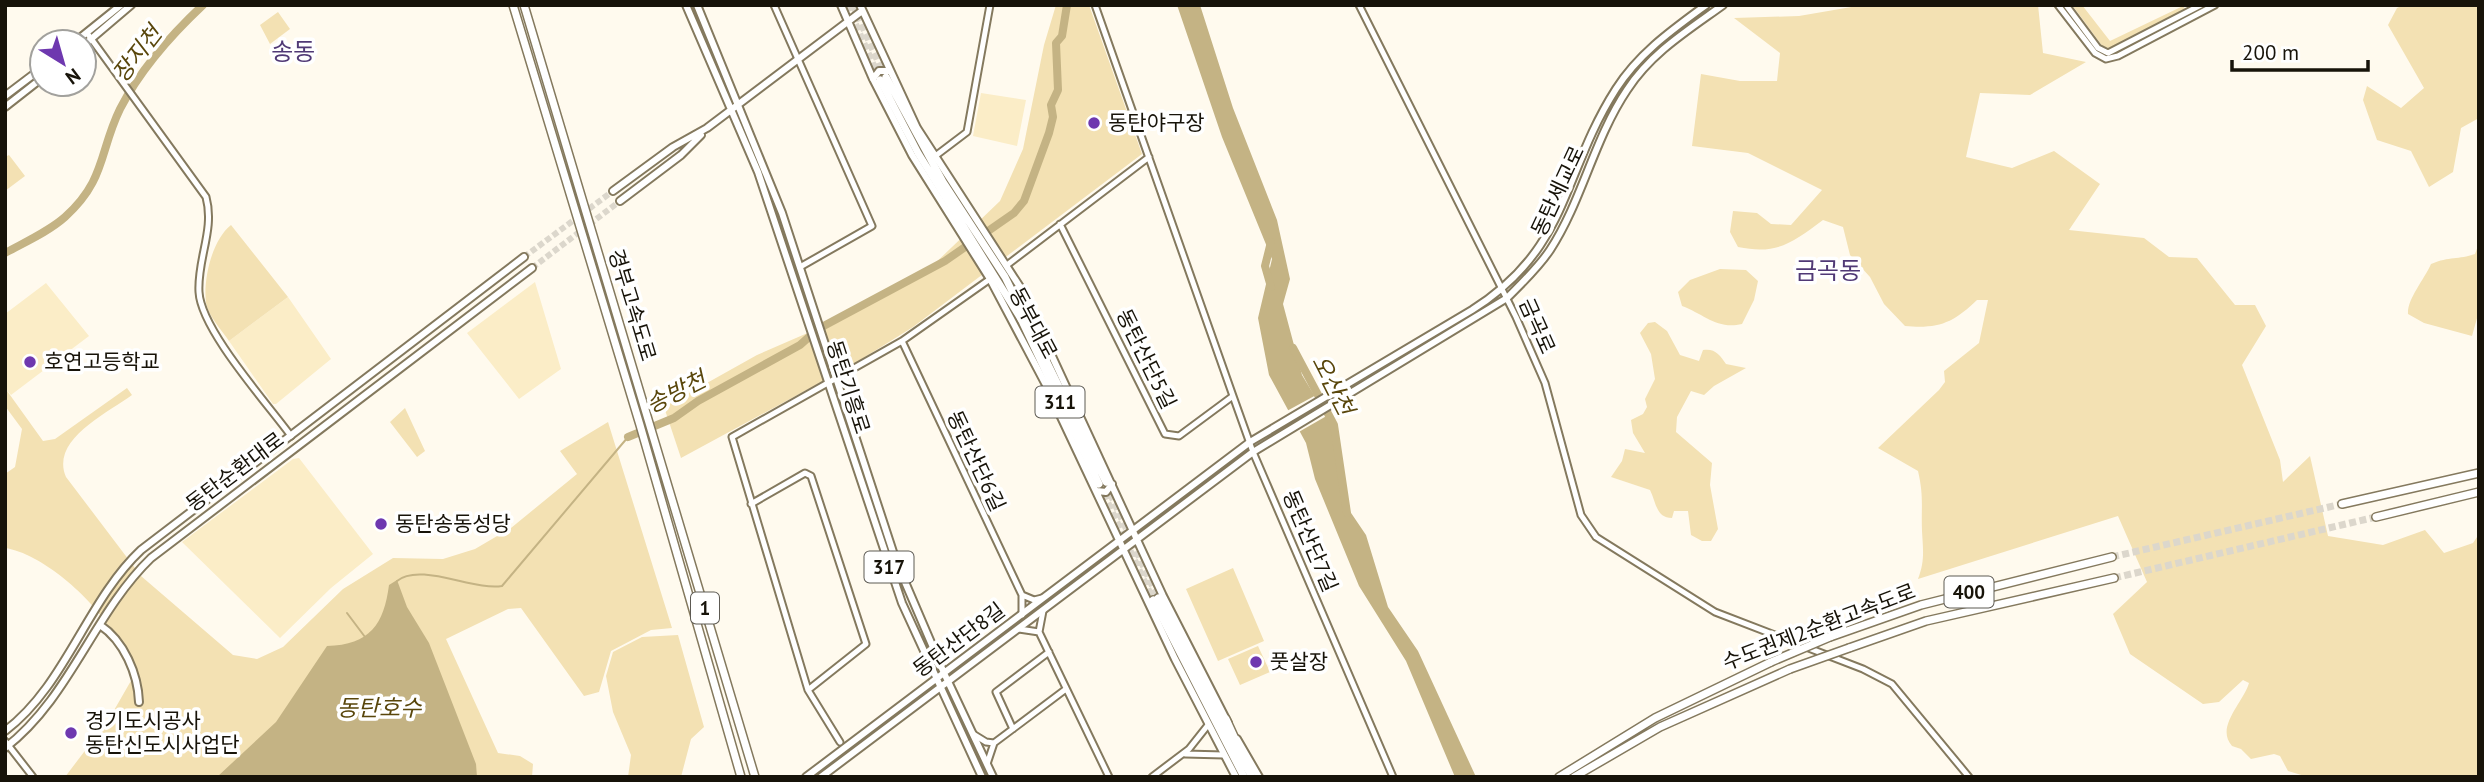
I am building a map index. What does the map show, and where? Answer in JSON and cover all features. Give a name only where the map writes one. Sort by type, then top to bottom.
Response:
[{"type":"highway","name":"경부고속도로","points":[[513,5],[611,338],[640,425],[741,777]]},
{"type":"highway","name":"경부고속도로","points":[[524,5],[757,777]]},
{"type":"highway","name":"동부대로","points":[[882,77],[918,153],[986,251],[1026,317],[1103,485]]},
{"type":"highway","name":"동부대로","points":[[986,251],[1103,485]]},
{"type":"highway","points":[[986,251],[996,256],[1015,287],[1020,287]]},
{"type":"highway","points":[[1010,299],[1010,316]]},
{"type":"highway","points":[[2342,504],[2479,473]]},
{"type":"highway","points":[[2376,517],[2479,492]]},
{"type":"highway","name":"수도권제2순환고속도로","points":[[1559,777],[1655,718],[1770,662],[1830,637],[1921,604],[2112,557]]},
{"type":"highway","name":"수도권제2순환고속도로","points":[[1574,777],[1660,727],[1790,669],[1926,621],[2114,578]]},
{"type":"highway","name":"동부대로","points":[[1155,598],[1256,777]]},
{"type":"highway","name":"동부대로","points":[[1155,598],[1244,777]]},
{"type":"highway","points":[[1226,719],[1256,777]]},
{"type":"main road","points":[[97,28],[121,5]]},
{"type":"main road","points":[[98,29],[131,5]]},
{"type":"main road","name":"동탄기흥로","points":[[686,5],[758,172],[902,603],[982,777]]},
{"type":"main road","name":"동탄기흥로","points":[[697,5],[782,213],[896,561],[947,681],[993,777]]},
{"type":"main road","name":"동부대로","points":[[841,5],[848,22],[934,157],[975,235],[986,251],[1007,265],[1020,287],[1103,485],[1120,542],[1226,719]]},
{"type":"main road","name":"동탄세교로","points":[[1250,442],[1502,289],[1521,272],[1547,238],[1601,116],[1619,84],[1648,49],[1706,5]]},
{"type":"main road","name":"동탄세교로","points":[[1253,452],[1507,298],[1535,269],[1560,233],[1612,116],[1628,88],[1670,43],[1723,5]]},
{"type":"main road","points":[[613,191],[673,147],[707,128],[848,22],[861,8]]},
{"type":"main road","name":"동부대로","points":[[861,8],[882,77]]},
{"type":"main road","points":[[5,96],[28,79]]},
{"type":"main road","points":[[5,107],[28,89]]},
{"type":"main road","points":[[620,201],[681,155],[707,128]]},
{"type":"main road","name":"동부대로","points":[[986,251],[990,279],[1103,485],[1133,531],[1155,598],[1208,725],[1236,777]]},
{"type":"main road","name":"동탄순환대로","points":[[5,731],[36,702],[127,564],[152,541],[524,257]]},
{"type":"main road","name":"동탄순환대로","points":[[6,745],[49,704],[125,587],[151,558],[532,268]]},
{"type":"main road","points":[[323,428],[315,422],[346,393]]},
{"type":"main road","points":[[1133,531],[1250,442]]},
{"type":"main road","points":[[271,451],[278,452],[279,461]]},
{"type":"main road","points":[[1137,540],[1253,452]]},
{"type":"main road","name":"동탄산단8길","points":[[806,777],[1133,531]]},
{"type":"main road","name":"동탄산단8길","points":[[821,777],[1137,540]]},
{"type":"main road","points":[[100,625],[114,635],[126,657],[138,684],[139,702]]},
{"type":"street","points":[[774,5],[872,226],[800,267]]},
{"type":"street","points":[[861,8],[870,5]]},
{"type":"street","points":[[934,157],[967,132],[990,5]]},
{"type":"street","points":[[1095,5],[1250,442]]},
{"type":"street","name":"금곡로","points":[[1359,5],[1507,298],[1545,383],[1581,515],[1596,537],[1722,614],[1863,669],[1892,684],[1969,777]]},
{"type":"street","points":[[2058,5],[2095,53],[2106,59],[2118,56],[2215,5]]},
{"type":"street","points":[[2066,5],[2098,48],[2108,53],[2201,5]]},
{"type":"street","points":[[98,49],[206,197],[209,230],[198,291],[204,315],[291,436]]},
{"type":"street","points":[[1007,265],[1149,158]]},
{"type":"street","name":"동탄산단5길","points":[[1060,224],[1165,434],[1179,436],[1233,396]]},
{"type":"street","points":[[839,742],[808,690],[732,437],[902,341],[990,279]]},
{"type":"street","name":"동탄산단6길","points":[[902,341],[1022,595]]},
{"type":"street","name":"동탄산단7길","points":[[1250,442],[1393,777]]},
{"type":"street","points":[[751,504],[805,473],[811,476],[866,644],[808,690]]},
{"type":"street","points":[[1021,615],[1022,595],[1034,600],[1046,597]]},
{"type":"street","points":[[1044,610],[1039,621],[1040,632],[1109,777]]},
{"type":"street","points":[[1018,629],[1040,632]]},
{"type":"street","points":[[1013,729],[996,692],[1049,652]]},
{"type":"street","points":[[987,764],[994,743],[1066,689]]},
{"type":"street","points":[[1152,777],[1205,733],[1208,725]]},
{"type":"street","points":[[973,734],[986,742],[994,743]]},
{"type":"street","points":[[6,745],[33,777]]},
{"type":"street","points":[[1179,757],[1194,752],[1224,755]]},
{"type":"street","points":[[1160,770],[1165,777]]},
{"type":"shaded area","points":[[1056,5],[1089,5],[1142,154],[913,327],[849,367],[681,458],[664,407],[757,355],[826,325],[927,271],[1000,201],[1023,149],[1044,45]]},
{"type":"shaded area","points":[[1863,5],[2038,5],[2043,53],[2086,62],[2030,95],[1980,93],[1966,157],[2012,168],[2054,151],[2100,184],[2069,230],[2144,238],[2169,257],[2197,258],[2235,305],[2255,305],[2266,326],[2242,365],[2280,460],[2283,482],[2310,456],[2328,536],[2383,545],[2425,530],[2444,553],[2473,543],[2479,534],[2479,777],[2308,777],[2288,771],[2280,756],[2274,754],[2251,759],[2241,749],[2232,746],[2228,739],[2228,723],[2249,683],[2243,680],[2219,702],[2203,704],[2130,654],[2113,614],[2147,582],[2118,516],[1918,579],[1923,550],[1922,495],[1918,471],[1878,448],[1939,390],[1945,382],[1944,371],[1979,343],[1988,300],[1977,300],[1945,323],[1905,326],[1884,304],[1870,277],[1850,255],[1843,227],[1823,220],[1784,245],[1763,249],[1738,247],[1730,232],[1733,211],[1757,213],[1771,224],[1791,225],[1822,190],[1748,153],[1692,146],[1701,74],[1740,81],[1777,81],[1780,53],[1734,18],[1799,16]]},
{"type":"shaded area","points":[[2072,5],[2082,5],[2110,41],[2183,6],[2185,9],[2109,48],[2103,47]]},
{"type":"shaded area","points":[[2403,5],[2479,5],[2479,118],[2461,128],[2453,172],[2429,187],[2411,151],[2377,140],[2363,100],[2367,86],[2401,108],[2424,88],[2388,25],[2397,8]]},
{"type":"shaded area","points":[[278,12],[290,29],[270,44],[260,25]]},
{"type":"shaded area","points":[[981,93],[1026,100],[1017,146],[973,136]]},
{"type":"shaded area","points":[[9,155],[25,176],[5,191],[5,157]]},
{"type":"shaded area","points":[[231,225],[288,297],[229,341],[210,313],[205,293],[214,250]]},
{"type":"shaded area","points":[[2479,243],[2479,311],[2472,336],[2424,323],[2408,314],[2413,296],[2431,264],[2475,254]]},
{"type":"shaded area","points":[[1720,269],[1746,270],[1758,281],[1754,300],[1742,324],[1718,323],[1682,306],[1678,292],[1690,280]]},
{"type":"shaded area","points":[[535,282],[561,369],[519,399],[467,333]]},
{"type":"shaded area","name":"호연고등학교","points":[[46,283],[89,336],[11,395],[5,388],[5,314]]},
{"type":"shaded area","points":[[288,297],[331,359],[273,404],[229,341]]},
{"type":"shaded area","points":[[1655,322],[1667,331],[1680,355],[1699,361],[1703,350],[1711,350],[1726,364],[1746,368],[1714,386],[1704,395],[1691,391],[1677,417],[1676,432],[1712,463],[1710,485],[1718,529],[1711,541],[1702,541],[1691,535],[1688,511],[1674,511],[1672,518],[1667,517],[1657,508],[1650,490],[1611,477],[1622,461],[1625,449],[1645,453],[1633,433],[1631,420],[1643,414],[1647,407],[1645,399],[1655,379],[1651,354],[1640,333],[1648,323]]},
{"type":"shaded area","points":[[5,388],[43,441],[55,439],[127,388],[132,395],[83,429],[73,440],[66,451],[63,464],[66,477],[141,576],[233,655],[257,659],[283,647],[343,589],[393,558],[443,559],[475,549],[511,528],[577,474],[560,451],[608,422],[672,628],[651,630],[611,651],[599,692],[584,696],[521,608],[508,609],[446,639],[498,753],[520,756],[533,764],[532,777],[65,777],[109,719],[132,679],[113,635],[91,604],[64,579],[34,558],[5,548],[5,474],[15,467],[22,429],[5,406]]},
{"type":"shaded area","points":[[405,408],[425,451],[417,457],[390,422]]},
{"type":"shaded area","points":[[299,458],[373,554],[331,588],[280,638],[182,542],[293,459]]},
{"type":"shaded area","points":[[1233,568],[1264,641],[1218,661],[1186,589]]},
{"type":"shaded area","points":[[678,635],[704,727],[691,739],[681,777],[628,777],[631,755],[613,712],[606,676],[613,652],[642,637]]},
{"type":"shaded area","points":[[1258,646],[1270,672],[1240,685],[1228,659]]},
{"type":"water","name":"오산천","points":[[1177,5],[1200,5],[1233,108],[1277,220],[1290,279],[1283,304],[1302,375],[1331,423],[1345,504],[1366,535],[1388,607],[1418,651],[1476,777],[1455,777],[1406,661],[1359,586],[1315,479],[1306,443],[1269,375],[1258,318],[1272,259],[1222,137]]},
{"type":"water","name":"동탄호수","points":[[397,580],[407,607],[429,643],[476,764],[477,777],[217,777],[276,722],[327,646],[354,642],[372,630],[383,611],[389,585]]},
{"type":"pier","points":[[1318,394],[1330,414],[1297,433],[1285,412]]},
{"type":"waterway","name":"장지천","points":[[5,253],[51,227],[78,204],[95,178],[113,124],[128,95],[157,54],[203,5]]},
{"type":"waterway","name":"송방천","points":[[628,437],[674,418],[698,401],[800,345],[818,329],[945,261],[1014,213],[1024,201],[1049,133],[1053,117],[1051,105],[1058,90],[1056,43],[1062,36],[1067,5]]},
{"type":"waterway","name":"오산천","points":[[1271,242],[1265,266],[1271,287]]},
{"type":"waterway","name":"오산천","points":[[1293,348],[1334,425],[1347,513]]},
{"type":"waterway","name":"송방천","points":[[397,581],[419,574],[477,585],[502,586],[628,437]]},
{"type":"waterway","points":[[347,613],[365,637]]},
{"type":"tunnel","points":[[847,5],[879,78]]},
{"type":"tunnel","points":[[853,5],[885,77]]},
{"type":"tunnel","points":[[524,257],[613,191]]},
{"type":"tunnel","points":[[532,268],[620,201]]},
{"type":"tunnel","points":[[1099,484],[1153,600]]},
{"type":"tunnel","points":[[1106,484],[1158,598]]},
{"type":"tunnel","points":[[2112,557],[2342,504]]},
{"type":"tunnel","points":[[2114,578],[2376,517]]},
{"type":"place","name":"동탄야구장","points":[[1094,123]]},
{"type":"place","name":"호연고등학교","points":[[30,362]]},
{"type":"place","name":"동탄송동성당","points":[[381,524]]},
{"type":"place","name":"풋살장","points":[[1256,662]]},
{"type":"place","name":"경기도시공사 동탄신도시사업단","points":[[71,733]]},
{"type":"district","name":"송동","points":[[293,52]]},
{"type":"district","name":"금곡동","points":[[1828,271]]}]
